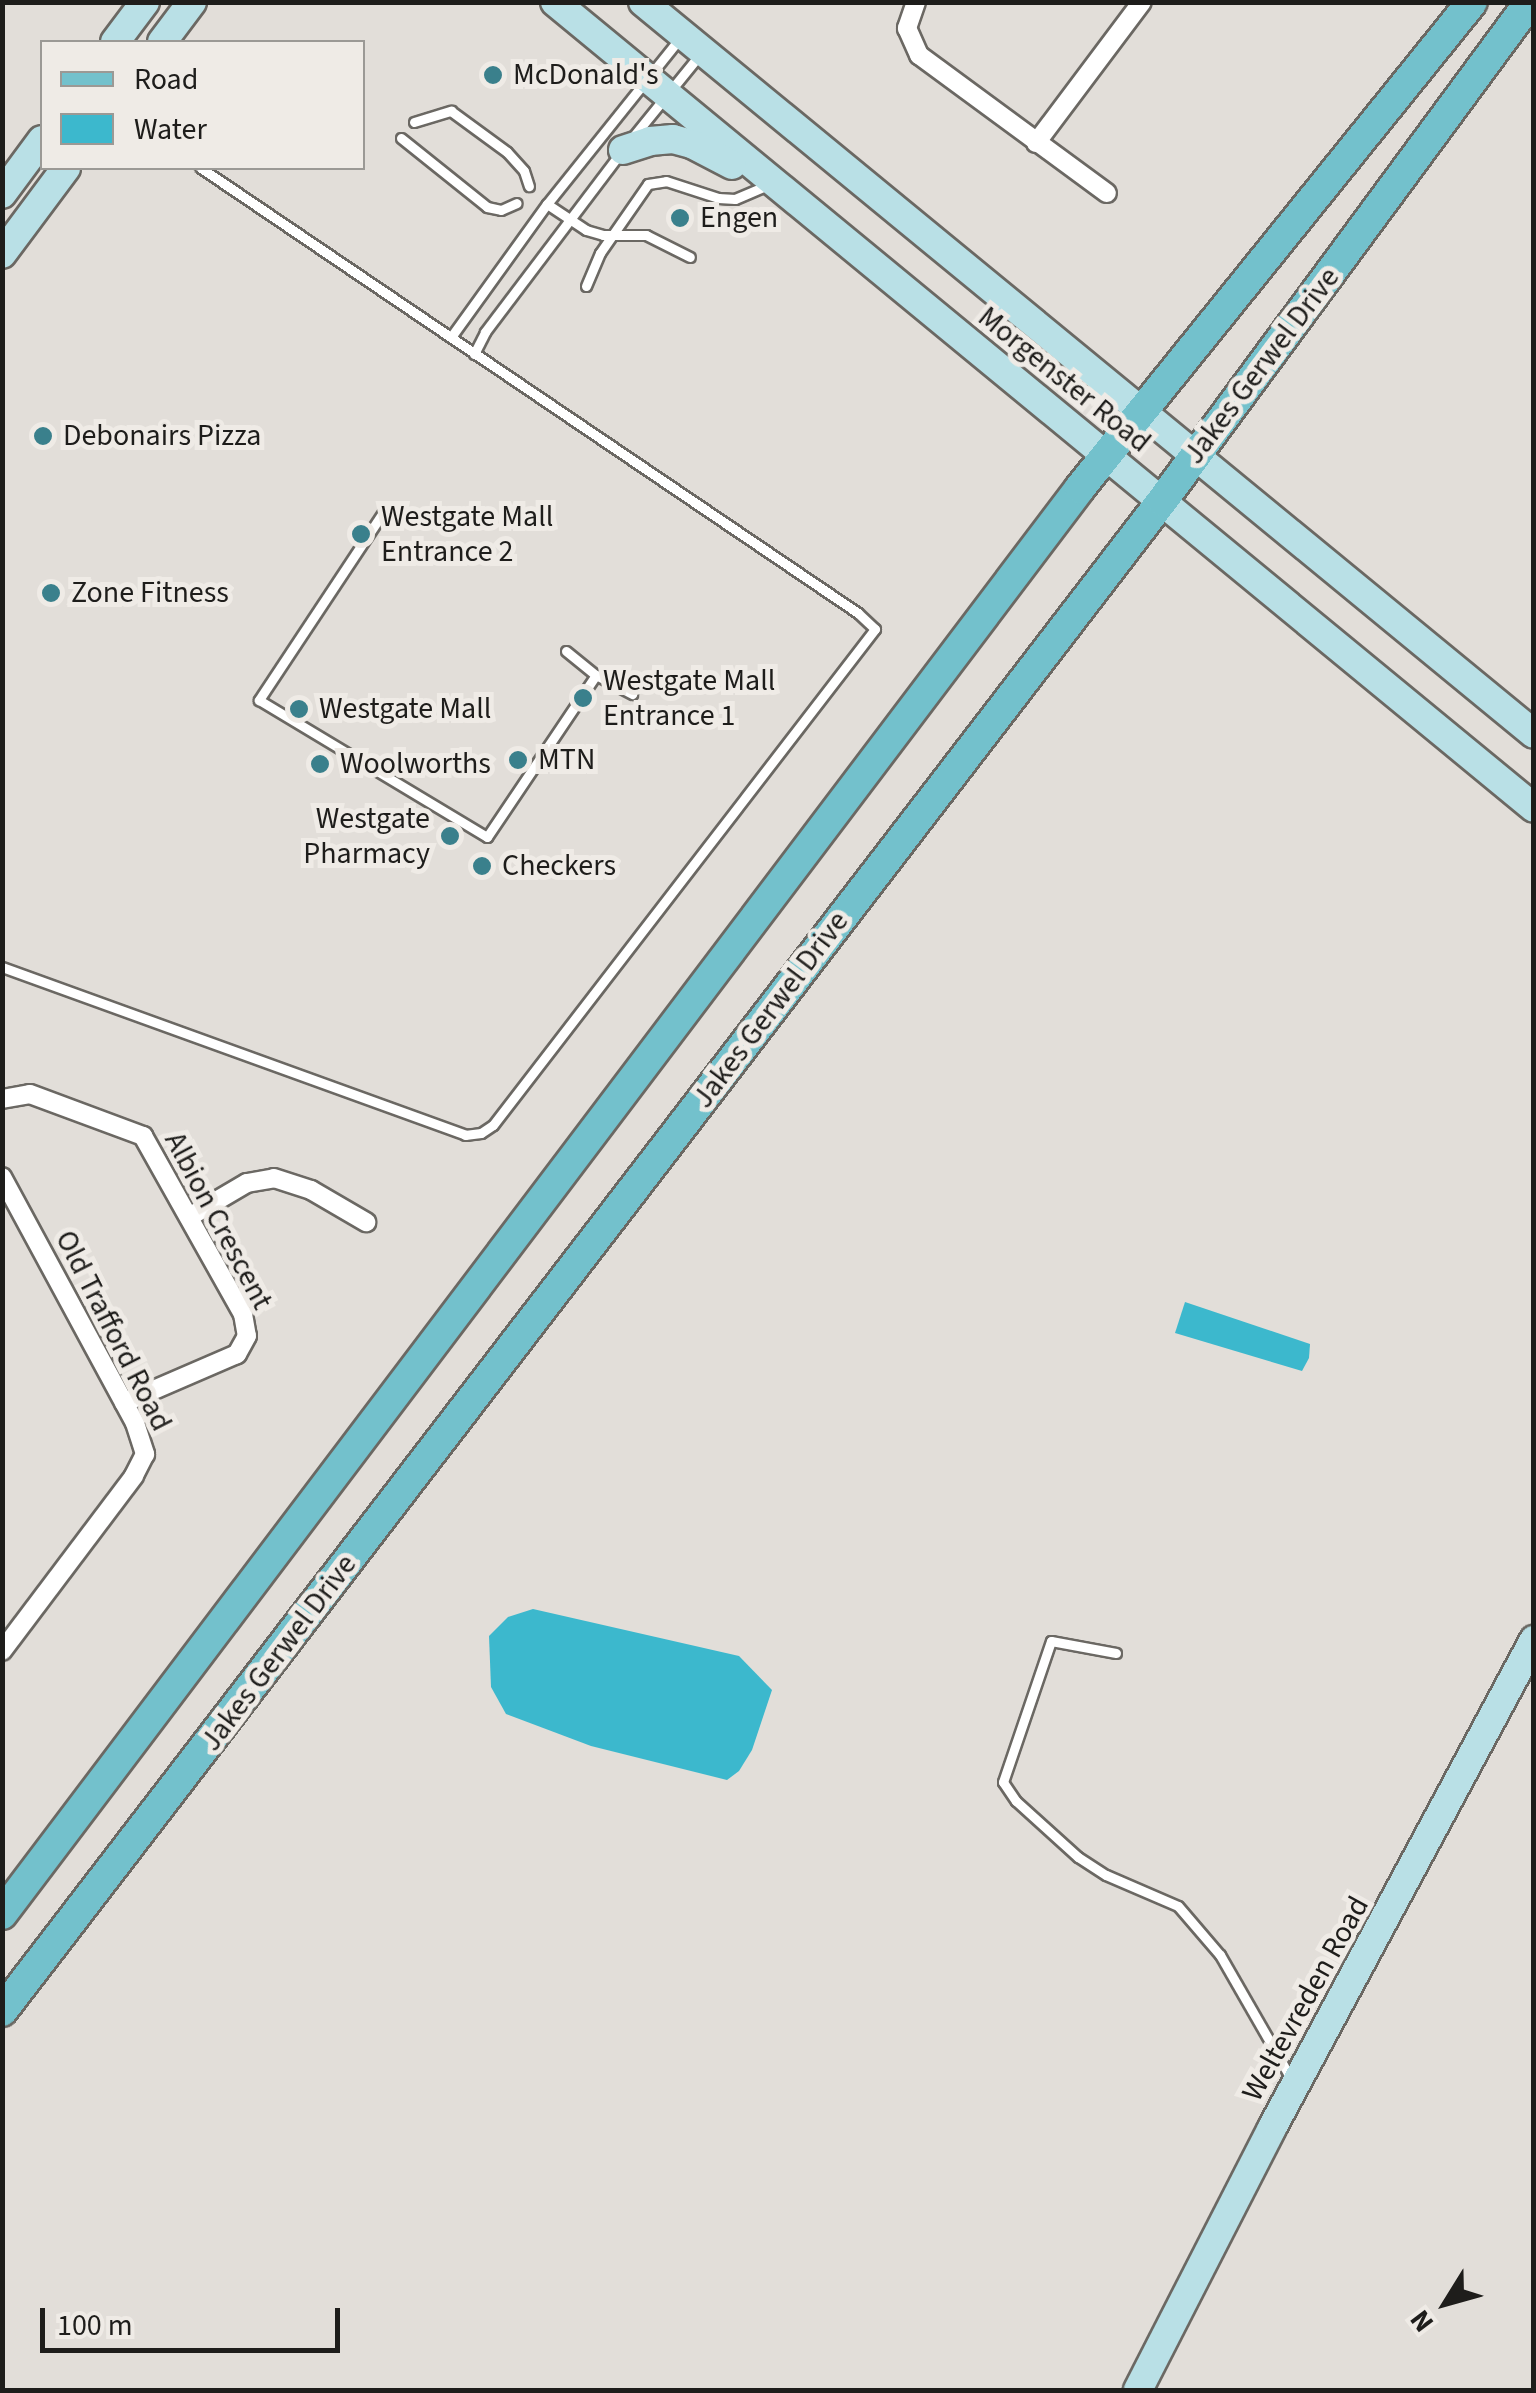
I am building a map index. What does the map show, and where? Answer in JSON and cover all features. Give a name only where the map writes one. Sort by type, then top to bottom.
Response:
[{"type":"main road","name":"Jakes Gerwel Drive","points":[[2,1914],[1141,413],[1472,2]]},
{"type":"main road","name":"Jakes Gerwel Drive","points":[[2,2010],[1162,501],[1530,2]]},
{"type":"street","points":[[117,40],[145,2]]},
{"type":"street","points":[[164,40],[192,2]]},
{"type":"street","name":"Morgenster Road","points":[[554,2],[1534,808]]},
{"type":"street","name":"Morgenster Road","points":[[643,2],[1534,734]]},
{"type":"street","points":[[916,2],[907,28],[914,50],[1107,193]]},
{"type":"street","points":[[1036,143],[1142,2]]},
{"type":"street","points":[[623,150],[650,140],[673,140],[767,179]]},
{"type":"street","points":[[2,194],[40,143]]},
{"type":"street","points":[[2,254],[65,170]]},
{"type":"street","name":"Albion Crescent","points":[[2,1099],[30,1094],[143,1136],[243,1314],[244,1346],[228,1361],[124,1403]]},
{"type":"street","name":"Old Trafford Road","points":[[2,1177],[144,1445],[143,1461],[4,1644]]},
{"type":"street","points":[[189,1217],[247,1183],[274,1178],[311,1190],[366,1222]]},
{"type":"street","name":"Weltevreden Road","points":[[1138,2390],[1295,2085],[1534,1640]]},
{"type":"lane","points":[[450,338],[548,204],[693,43]]},
{"type":"lane","points":[[474,354],[485,332],[623,150],[656,88],[693,43]]},
{"type":"lane","points":[[414,122],[451,111],[507,152],[524,171],[529,186]]},
{"type":"lane","points":[[401,138],[487,207],[502,210],[517,203]]},
{"type":"lane","points":[[2,967],[465,1135],[481,1133],[492,1125],[874,631],[873,624],[858,612],[203,170]]},
{"type":"lane","points":[[586,286],[600,253],[617,234],[646,186],[666,181],[718,198],[750,194],[767,179]]},
{"type":"lane","points":[[548,204],[595,233],[646,235],[690,258]]},
{"type":"lane","points":[[384,511],[260,700],[487,836],[596,675]]},
{"type":"lane","points":[[566,651],[596,675],[632,694]]},
{"type":"lane","points":[[1116,1653],[1051,1641],[1003,1782],[1016,1801],[1078,1857],[1106,1875],[1178,1906],[1220,1956],[1295,2085]]},
{"type":"water","points":[[1185,1302],[1310,1344],[1309,1358],[1302,1371],[1175,1333]]},
{"type":"water","points":[[533,1609],[739,1656],[772,1690],[752,1750],[739,1771],[727,1780],[591,1746],[506,1714],[491,1687],[489,1636],[508,1617]]},
{"type":"place","name":"McDonald's","points":[[493,75]]},
{"type":"place","name":"Engen","points":[[680,218]]},
{"type":"place","name":"Debonairs Pizza","points":[[43,436]]},
{"type":"place","name":"Westgate Mall Entrance 2","points":[[361,534]]},
{"type":"place","name":"Zone Fitness","points":[[51,593]]},
{"type":"place","name":"Westgate Mall Entrance 1","points":[[583,698]]},
{"type":"place","name":"Westgate Mall","points":[[299,709]]},
{"type":"place","name":"MTN","points":[[518,760]]},
{"type":"place","name":"Woolworths","points":[[320,764]]},
{"type":"place","name":"Westgate Pharmacy","points":[[450,836]]},
{"type":"place","name":"Checkers","points":[[482,866]]}]
